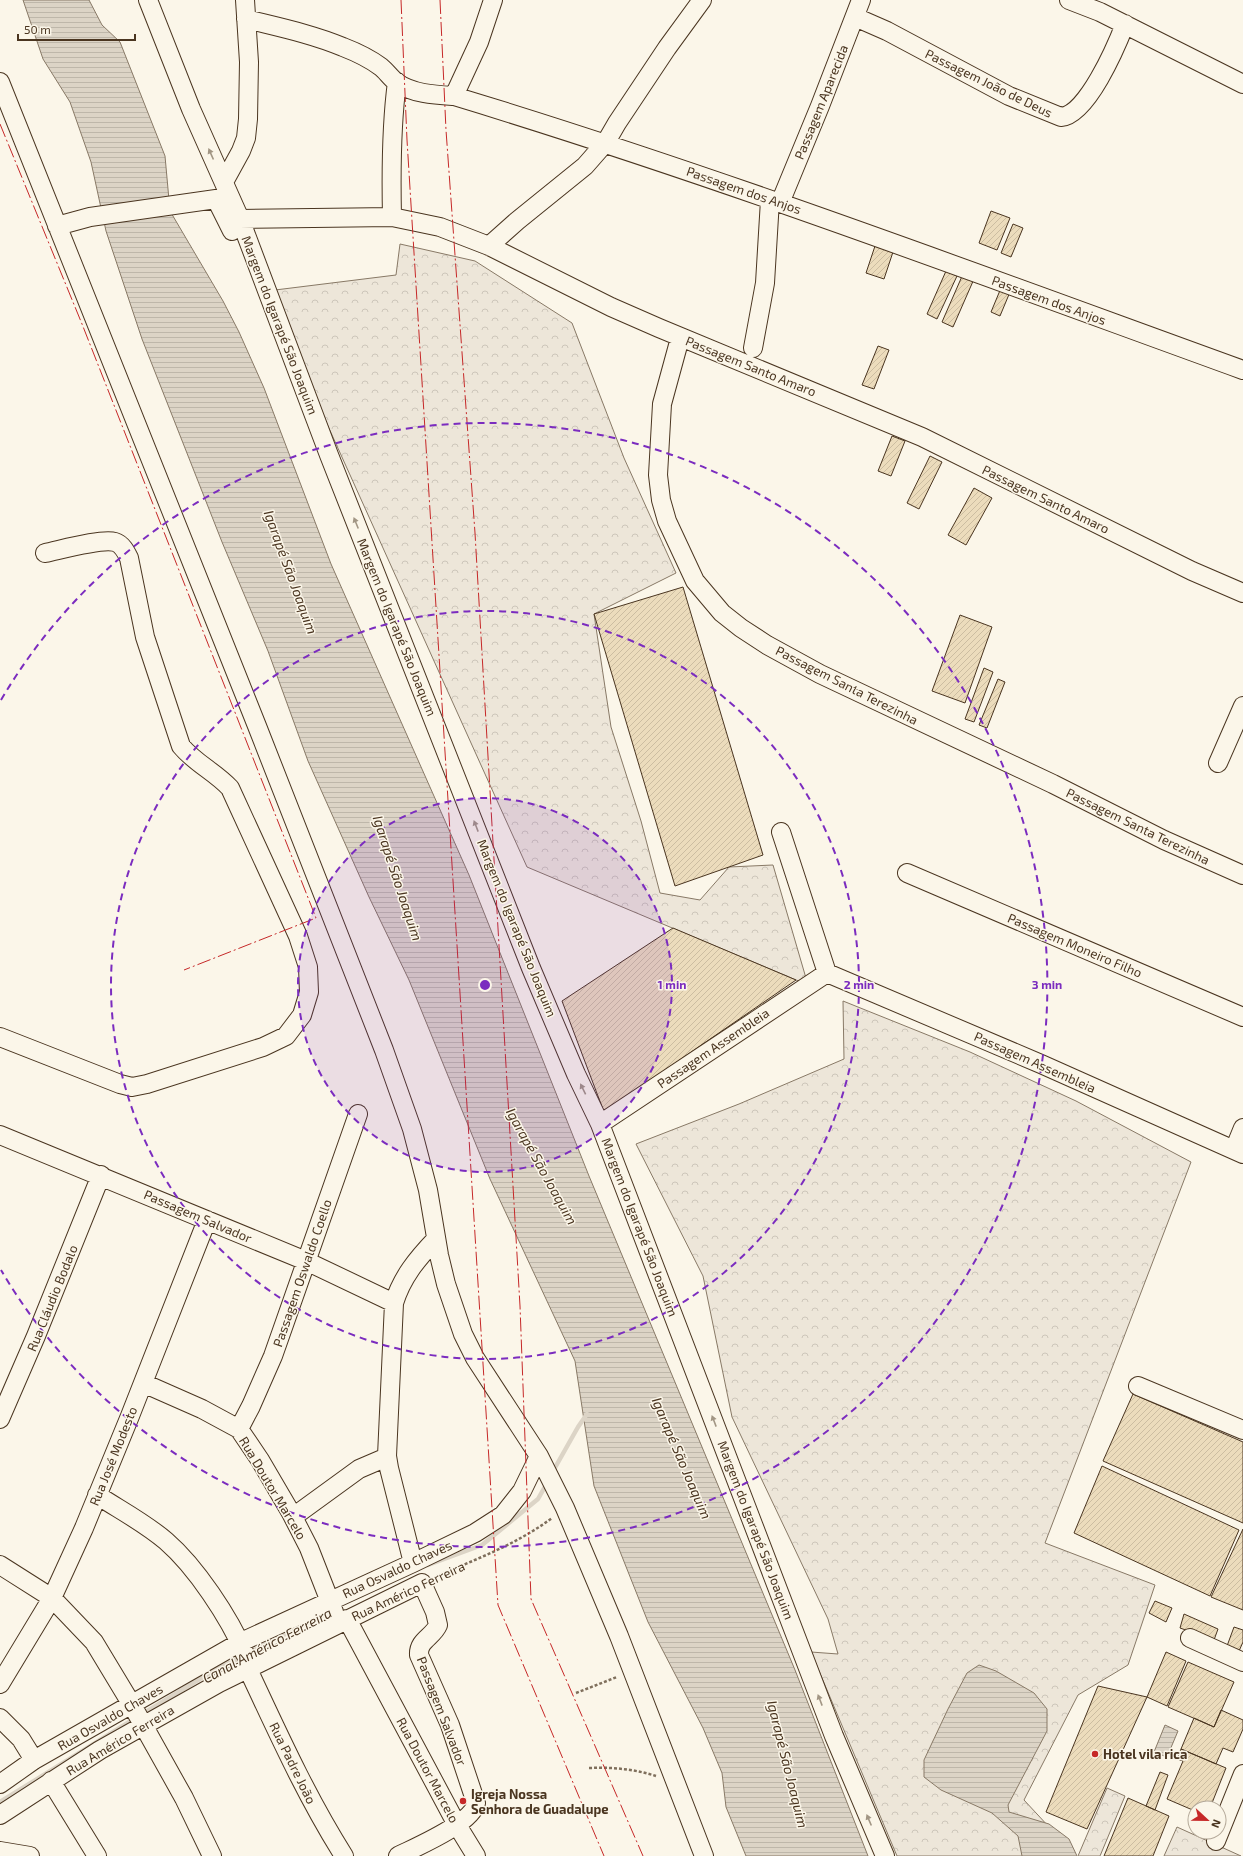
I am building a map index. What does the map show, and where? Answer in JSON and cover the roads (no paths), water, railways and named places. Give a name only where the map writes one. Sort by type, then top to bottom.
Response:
[{"type":"street","name":"Margem do Igarapé São Joaquim","points":[[148,0],[191,109],[240,219],[330,455],[531,968],[576,1074],[600,1124],[832,1729],[885,1856]]},
{"type":"street","points":[[224,182],[246,138],[248,92],[245,0]]},
{"type":"street","points":[[454,96],[479,42],[493,0]]},
{"type":"street","points":[[489,246],[517,221],[585,166],[606,142],[667,48],[702,0]]},
{"type":"street","name":"Passagem Aparecida","points":[[753,348],[765,283],[775,201],[861,0]]},
{"type":"street","points":[[1069,0],[1125,24],[1243,84]]},
{"type":"street","name":"Passagem João de Deus","points":[[855,17],[887,31],[1009,96],[1060,117],[1068,116],[1077,109],[1090,92],[1116,46],[1125,24]]},
{"type":"street","name":"Passagem dos Anjos","points":[[246,19],[311,36],[341,46],[362,55],[381,67],[397,82],[416,90],[434,95],[454,96],[606,142],[852,228],[1243,370]]},
{"type":"street","points":[[0,82],[258,726],[384,1050],[412,1129],[428,1190],[436,1239],[446,1284],[463,1334],[475,1358],[539,1456],[565,1508],[592,1568],[704,1856]]},
{"type":"street","points":[[392,217],[391,155],[393,116],[397,82]]},
{"type":"street","points":[[57,226],[90,217],[216,199],[240,247],[250,247]]},
{"type":"street","name":"Passagem Santo Amaro","points":[[240,219],[392,217],[440,227],[489,246],[611,307],[680,338],[922,437],[1192,572],[1243,593]]},
{"type":"street","name":"Passagem Santa Terezinha","points":[[680,338],[662,404],[658,475],[661,500],[667,521],[695,581],[722,613],[767,645],[820,674],[1053,784],[1164,840],[1243,875]]},
{"type":"street","points":[[0,1037],[120,1084],[132,1087],[147,1084],[263,1047],[286,1036],[302,1015],[309,992],[308,967],[298,936],[230,788],[190,756],[181,746],[147,644],[129,558],[125,549],[115,542],[103,542],[45,553]]},
{"type":"street","points":[[1218,763],[1243,706]]},
{"type":"street","points":[[781,832],[827,973]]},
{"type":"street","name":"Passagem Moneiro Filho","points":[[907,873],[1243,1017]]},
{"type":"street","name":"Passagem Assembleia","points":[[600,1124],[827,973],[1041,1064],[1238,1152]]},
{"type":"street","name":"Passagem Oswaldo Coello","points":[[239,1429],[273,1356],[358,1114]]},
{"type":"street","points":[[1238,1152],[1243,1128]]},
{"type":"street","name":"Passagem Salvador","points":[[0,1136],[306,1261],[394,1303]]},
{"type":"street","name":"Rua Cláudio Bodalo","points":[[0,1419],[36,1336],[101,1176]]},
{"type":"street","name":"Rua José Modesto","points":[[0,1684],[52,1598],[97,1495],[143,1383],[207,1220]]},
{"type":"street","points":[[413,1564],[387,1457],[394,1303],[399,1287],[405,1276],[415,1261],[436,1239]]},
{"type":"street","name":"Rua Doutor Marcelo","points":[[143,1383],[239,1429],[260,1460],[309,1548],[336,1613],[476,1856]]},
{"type":"street","points":[[1138,1386],[1243,1430]]},
{"type":"street","name":"Rua Osvaldo Chaves","points":[[0,1784],[34,1760],[137,1715],[245,1657],[336,1613],[413,1564],[475,1533],[503,1515],[522,1491],[539,1456]]},
{"type":"street","points":[[292,1517],[359,1469],[387,1457]]},
{"type":"street","name":"Rua Padre João","points":[[97,1495],[145,1525],[184,1557],[204,1583],[245,1657],[290,1759],[323,1823],[344,1856]]},
{"type":"street","points":[[0,1565],[52,1598],[94,1642],[184,1798],[212,1856]]},
{"type":"street","name":"Passagem Salvador","points":[[422,1583],[435,1612],[438,1625],[421,1644],[419,1655],[450,1725],[476,1800],[474,1810],[457,1824]]},
{"type":"street","name":"Rua Américo Ferreira","points":[[0,1815],[51,1781],[137,1715],[245,1657],[336,1613],[422,1583]]},
{"type":"street","points":[[1190,1638],[1243,1662]]},
{"type":"street","points":[[0,1718],[21,1739],[34,1760]]},
{"type":"street","points":[[1216,1841],[1237,1805],[1243,1774]]},
{"type":"street","points":[[51,1781],[97,1856]]},
{"type":"street","points":[[398,1856],[457,1824]]},
{"type":"street","points":[[0,1851],[30,1856]]},
{"type":"water","name":"Igarapé São Joaquim","points":[[23,0],[89,0],[102,25],[120,42],[165,156],[170,211],[223,301],[239,332],[264,388],[331,564],[469,875],[589,1176],[795,1670],[868,1856],[746,1856],[726,1807],[722,1773],[703,1728],[648,1622],[594,1486],[575,1361],[490,1179],[409,980],[369,897],[308,761],[268,651],[222,542],[142,339],[106,231],[91,162],[70,102],[43,59]]},
{"type":"water","points":[[979,1665],[996,1671],[1034,1693],[1047,1709],[1047,1731],[1008,1805],[1009,1812],[1049,1824],[1069,1839],[1077,1856],[1022,1856],[1018,1836],[992,1813],[941,1790],[924,1777],[924,1760],[948,1709],[967,1673]]},
{"type":"water","points":[[1165,1725],[1178,1731],[1167,1757],[1154,1752]]},
{"type":"waterway","points":[[552,1473],[587,1414]]},
{"type":"waterway","name":"Canal Américo Ferreira","points":[[428,1565],[482,1545],[538,1499],[547,1483]]},
{"type":"waterway","name":"Canal Américo Ferreira","points":[[248,1653],[331,1611]]},
{"type":"waterway","name":"Canal Américo Ferreira","points":[[141,1715],[211,1672],[242,1657]]},
{"type":"waterway","name":"Canal Américo Ferreira","points":[[0,1802],[134,1719]]},
{"type":"place","name":"Hotel vila rica","points":[[1095,1754]]},
{"type":"place","name":"Igreja Nossa Senhora de Guadalupe","points":[[463,1801]]}]
